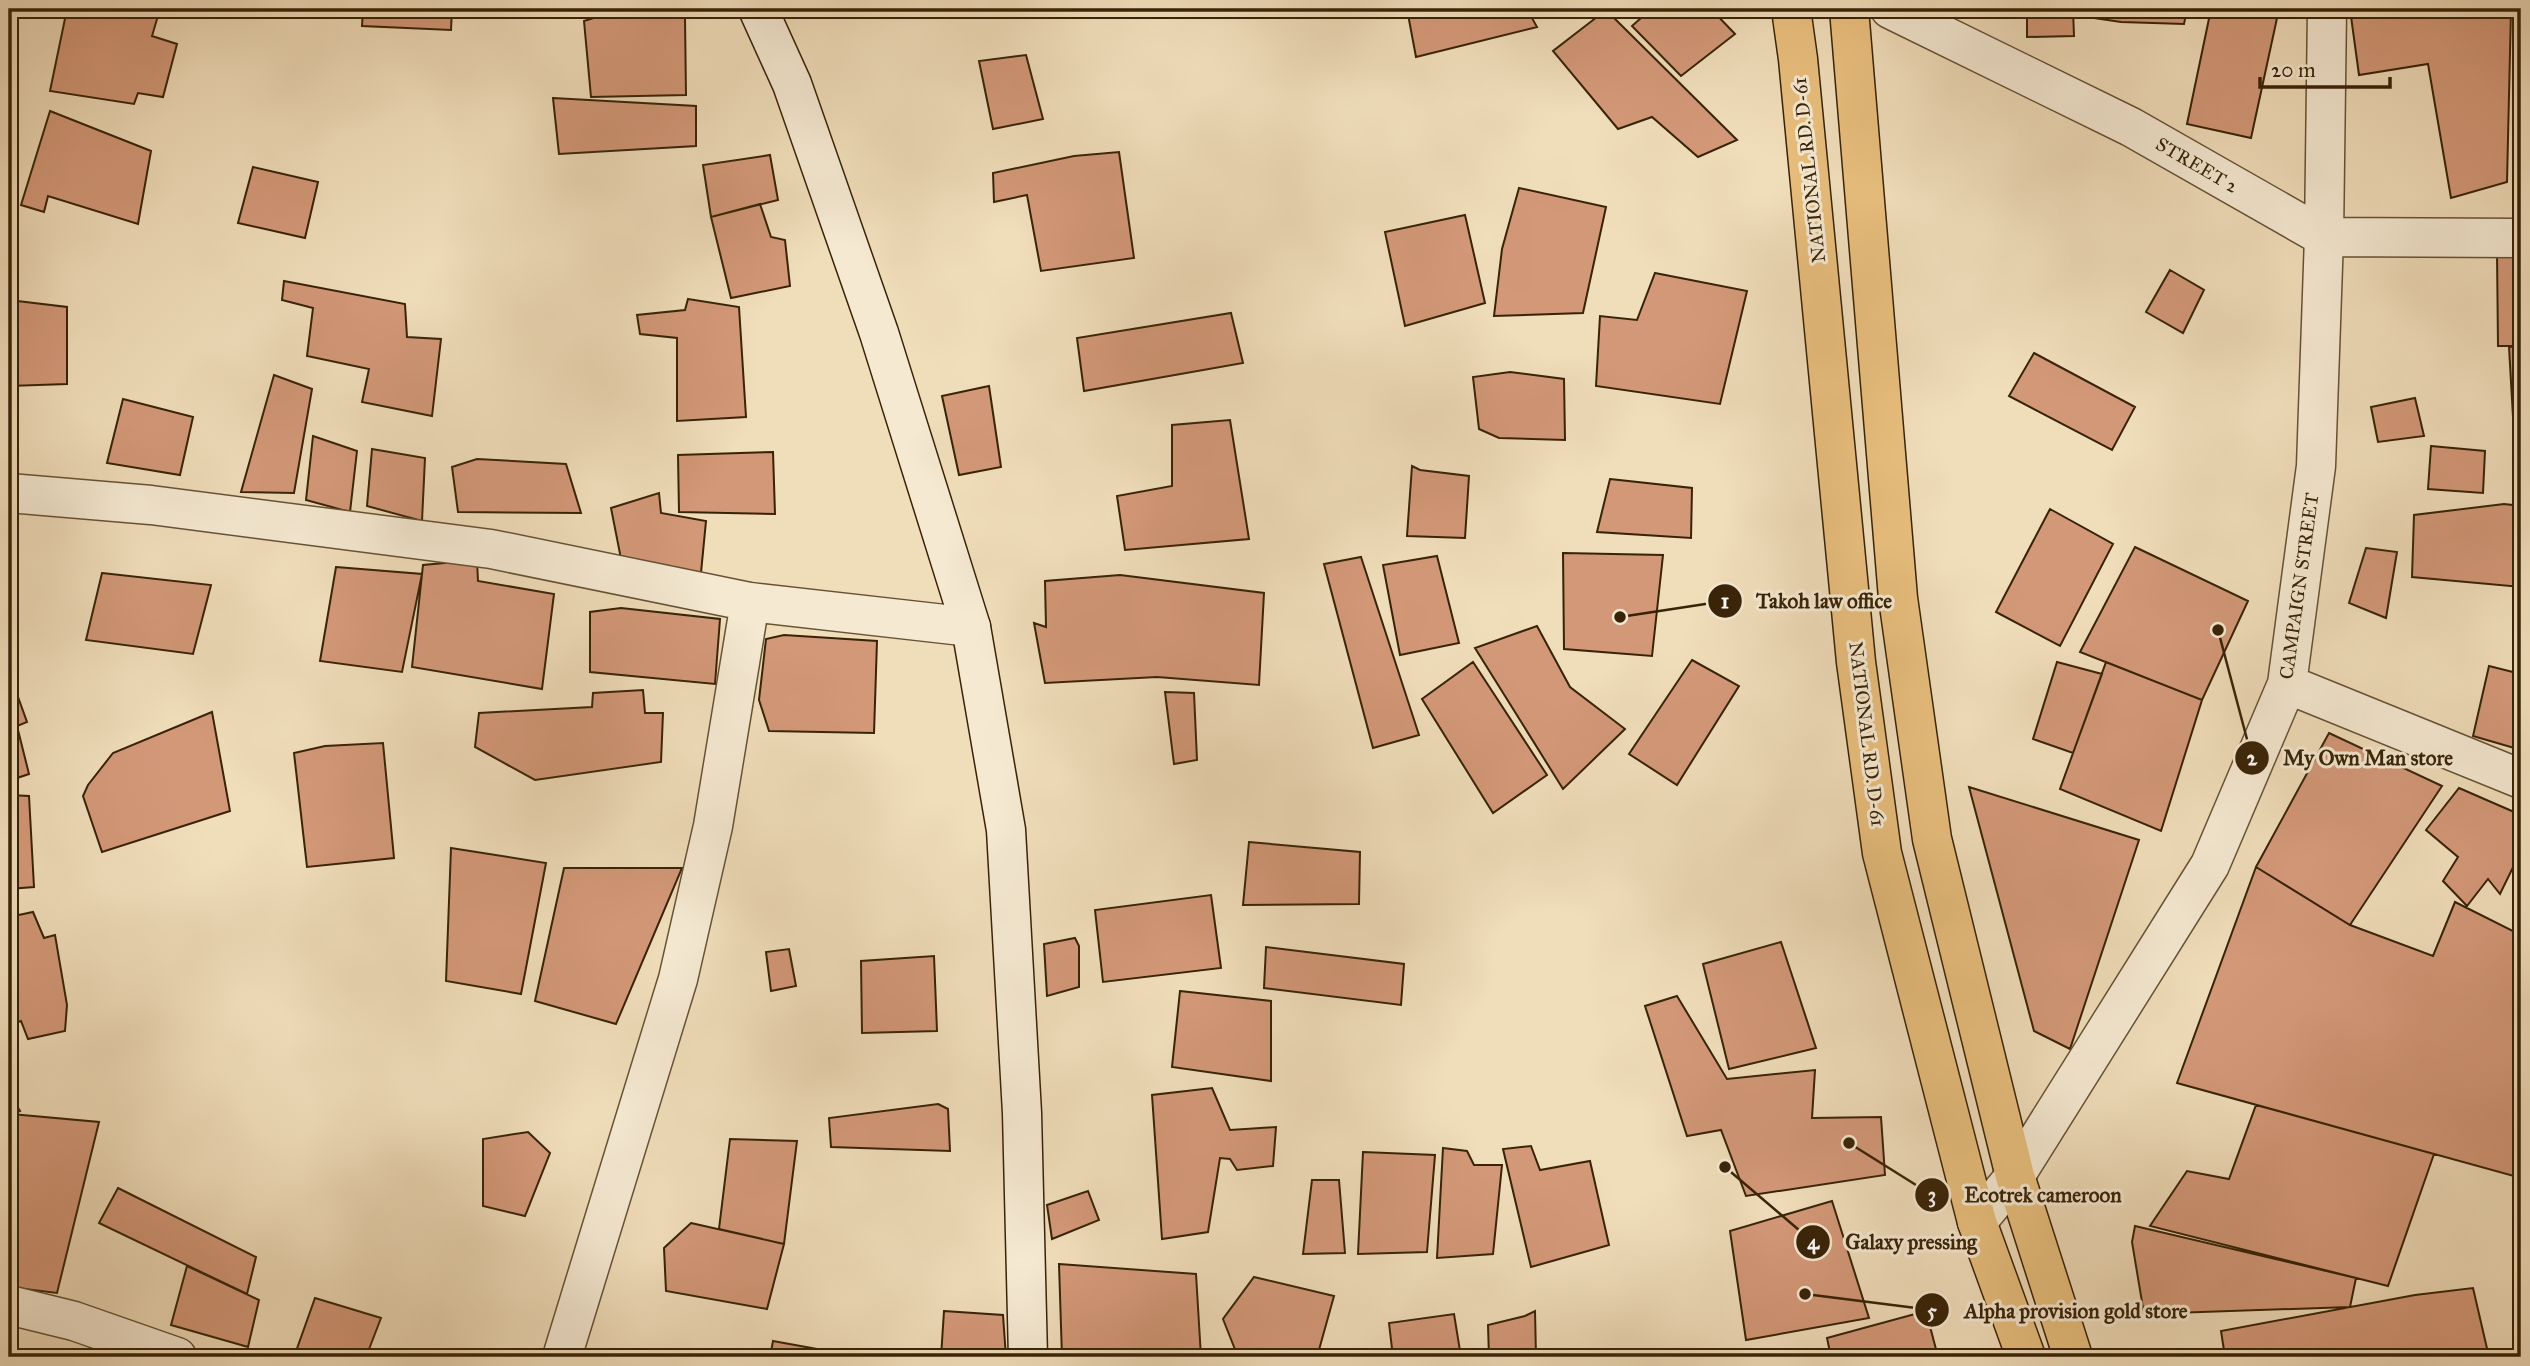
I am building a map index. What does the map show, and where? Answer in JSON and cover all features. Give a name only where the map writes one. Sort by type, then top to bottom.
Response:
[{"type":"highway","name":"NATIONAL RD. D-61","points":[[1791,9],[1800,73],[1857,662],[1882,853],[1977,1222],[2026,1357]]},
{"type":"highway","points":[[1849,9],[1898,597],[1930,825],[2015,1176],[2073,1357]]},
{"type":"street","points":[[758,9],[792,84],[879,333],[971,627],[1006,830],[1022,1113],[1028,1357]]},
{"type":"street","name":"STREET 2","points":[[1890,9],[2131,127],[2324,237],[2521,238]]},
{"type":"street","name":"CAMPAIGN STREET","points":[[1977,1222],[2015,1176],[2210,865],[2287,684],[2316,466],[2324,237],[2327,9]]},
{"type":"street","points":[[9,493],[151,505],[491,549],[750,602],[971,627]]},
{"type":"street","points":[[562,1357],[678,979],[713,826],[750,602]]},
{"type":"street","points":[[2287,684],[2521,779]]},
{"type":"street","points":[[9,1306],[74,1321],[177,1357]]},
{"type":"building","points":[[9,9],[15,9],[15,91],[9,90]]},
{"type":"building","points":[[67,9],[160,9],[152,36],[177,44],[163,97],[138,93],[134,104],[50,91]]},
{"type":"building","points":[[363,9],[452,9],[451,30],[362,26]]},
{"type":"building","points":[[1407,9],[1527,9],[1537,27],[1416,57]]},
{"type":"building","points":[[1651,9],[1711,9],[1735,34],[1681,76],[1632,26]]},
{"type":"building","points":[[2027,9],[2073,9],[2074,36],[2027,37]]},
{"type":"building","points":[[2082,9],[2187,9],[2184,24],[2121,22],[2080,16]]},
{"type":"building","points":[[2211,9],[2279,9],[2251,138],[2187,124]]},
{"type":"building","points":[[2350,9],[2511,9],[2507,182],[2451,198],[2428,64],[2359,75]]},
{"type":"building","points":[[1606,10],[1737,140],[1698,157],[1652,117],[1618,129],[1553,51]]},
{"type":"building","points":[[603,15],[685,18],[686,95],[591,97],[584,21]]},
{"type":"building","points":[[1026,55],[1043,119],[993,129],[979,61]]},
{"type":"building","points":[[2521,61],[2521,136],[2514,137],[2513,62]]},
{"type":"building","points":[[553,98],[696,106],[696,146],[559,154]]},
{"type":"building","points":[[50,111],[151,151],[138,224],[48,196],[44,212],[21,205]]},
{"type":"building","points":[[1119,152],[1134,258],[1041,271],[1027,195],[994,202],[993,173],[1074,156]]},
{"type":"building","points":[[770,155],[778,200],[711,217],[703,165]]},
{"type":"building","points":[[253,167],[318,182],[305,238],[238,223]]},
{"type":"building","points":[[1519,188],[1606,207],[1583,313],[1494,316],[1502,249]]},
{"type":"building","points":[[760,204],[771,237],[785,240],[790,286],[731,298],[711,217]]},
{"type":"building","points":[[1465,215],[1485,303],[1405,326],[1385,232]]},
{"type":"building","points":[[2497,253],[2521,253],[2521,346],[2498,346]]},
{"type":"building","points":[[2170,270],[2204,290],[2183,333],[2146,312]]},
{"type":"building","points":[[1655,273],[1747,291],[1720,404],[1596,386],[1600,316],[1637,320]]},
{"type":"building","points":[[284,281],[405,304],[407,337],[441,339],[432,416],[362,402],[369,369],[307,356],[313,308],[282,300]]},
{"type":"building","points":[[688,299],[739,307],[746,417],[677,421],[677,338],[640,334],[637,315],[685,310]]},
{"type":"building","points":[[9,300],[67,307],[67,384],[9,386]]},
{"type":"building","points":[[1231,313],[1243,363],[1084,391],[1077,338]]},
{"type":"building","points":[[2521,346],[2521,419],[2513,417],[2509,347]]},
{"type":"building","points":[[2034,353],[2135,407],[2112,450],[2009,396]]},
{"type":"building","points":[[1510,372],[1564,379],[1565,440],[1499,438],[1479,429],[1473,377]]},
{"type":"building","points":[[274,375],[312,389],[294,493],[241,492]]},
{"type":"building","points":[[989,386],[1001,467],[959,475],[942,396]]},
{"type":"building","points":[[2415,398],[2424,436],[2378,442],[2371,407]]},
{"type":"building","points":[[123,399],[193,417],[180,475],[107,463]]},
{"type":"building","points":[[1230,420],[1249,539],[1125,550],[1117,496],[1172,486],[1172,425]]},
{"type":"building","points":[[313,436],[357,451],[350,512],[306,500]]},
{"type":"building","points":[[2431,446],[2485,451],[2483,493],[2428,489]]},
{"type":"building","points":[[372,449],[425,458],[422,521],[367,506]]},
{"type":"building","points":[[773,452],[775,514],[679,512],[678,455]]},
{"type":"building","points":[[477,459],[566,464],[581,513],[458,512],[452,467]]},
{"type":"building","points":[[1412,466],[1420,470],[1469,476],[1465,538],[1407,536]]},
{"type":"building","points":[[1610,479],[1692,488],[1691,538],[1597,532]]},
{"type":"building","points":[[659,493],[661,513],[706,521],[700,583],[623,569],[611,508]]},
{"type":"building","points":[[2504,504],[2521,506],[2521,587],[2412,577],[2414,515]]},
{"type":"building","points":[[2050,509],[2113,544],[2060,646],[1996,612]]},
{"type":"building","points":[[2135,547],[2248,601],[2202,700],[2080,652]]},
{"type":"building","points":[[2366,548],[2397,552],[2386,618],[2349,603]]},
{"type":"building","points":[[1563,553],[1663,555],[1652,656],[1564,649]]},
{"type":"building","points":[[1437,556],[1459,643],[1400,655],[1383,565]]},
{"type":"building","points":[[1361,557],[1419,735],[1373,748],[1324,564]]},
{"type":"building","points":[[477,560],[478,581],[554,594],[542,689],[412,667],[423,565]]},
{"type":"building","points":[[336,567],[422,574],[402,672],[320,661]]},
{"type":"building","points":[[102,573],[211,585],[193,654],[86,640]]},
{"type":"building","points":[[1120,575],[1264,593],[1259,685],[1157,677],[1045,683],[1034,623],[1046,627],[1045,581]]},
{"type":"building","points":[[621,608],[720,619],[715,684],[590,672],[590,612]]},
{"type":"building","points":[[1537,626],[1570,687],[1625,729],[1563,789],[1475,648]]},
{"type":"building","points":[[784,635],[877,641],[874,733],[769,731],[759,700],[766,639]]},
{"type":"building","points":[[1692,660],[1739,686],[1677,785],[1629,754]]},
{"type":"building","points":[[1473,662],[1547,775],[1493,813],[1422,699]]},
{"type":"building","points":[[2057,662],[2102,674],[2073,753],[2033,739]]},
{"type":"building","points":[[2106,662],[2202,700],[2161,831],[2060,789]]},
{"type":"building","points":[[2489,666],[2521,674],[2521,750],[2473,736]]},
{"type":"building","points":[[9,672],[27,722],[17,726],[29,774],[11,780]]},
{"type":"building","points":[[643,690],[645,713],[663,713],[661,762],[535,780],[475,747],[479,713],[592,707],[593,693]]},
{"type":"building","points":[[1165,692],[1194,693],[1197,760],[1174,764]]},
{"type":"building","points":[[212,712],[230,811],[102,852],[83,796],[88,785],[113,753]]},
{"type":"building","points":[[2329,733],[2442,786],[2350,925],[2256,867]]},
{"type":"building","points":[[383,743],[394,858],[307,867],[294,753],[325,746]]},
{"type":"building","points":[[1969,787],[2139,840],[2070,1049],[2034,1031]]},
{"type":"building","points":[[2459,788],[2521,815],[2521,851],[2500,894],[2488,879],[2467,906],[2443,881],[2458,857],[2426,830]]},
{"type":"building","points":[[9,795],[29,796],[34,887],[9,889]]},
{"type":"building","points":[[1249,842],[1360,852],[1359,904],[1243,905]]},
{"type":"building","points":[[451,848],[546,863],[521,994],[446,981]]},
{"type":"building","points":[[2256,867],[2350,925],[2433,956],[2455,902],[2521,935],[2521,1178],[2177,1083]]},
{"type":"building","points":[[564,868],[682,868],[616,1024],[535,1001]]},
{"type":"building","points":[[1211,895],[1221,968],[1103,982],[1095,910]]},
{"type":"building","points":[[33,912],[44,938],[55,935],[67,1005],[65,1031],[28,1039],[21,1021],[9,1025],[9,917]]},
{"type":"building","points":[[1075,938],[1079,946],[1079,987],[1047,996],[1044,944]]},
{"type":"building","points":[[1781,942],[1816,1048],[1729,1069],[1703,964]]},
{"type":"building","points":[[1266,947],[1404,964],[1401,1005],[1264,988]]},
{"type":"building","points":[[789,949],[796,986],[771,991],[766,952]]},
{"type":"building","points":[[934,956],[937,1031],[862,1033],[861,961]]},
{"type":"building","points":[[1180,991],[1271,1001],[1271,1081],[1172,1067]]},
{"type":"building","points":[[1677,996],[1727,1079],[1815,1070],[1812,1118],[1881,1117],[1885,1175],[1746,1196],[1721,1130],[1687,1136],[1645,1006]]},
{"type":"building","points":[[1212,1088],[1230,1130],[1276,1127],[1273,1166],[1237,1170],[1230,1159],[1220,1158],[1208,1232],[1162,1239],[1152,1095]]},
{"type":"building","points":[[9,1093],[20,1111],[9,1115]]},
{"type":"building","points":[[938,1104],[948,1109],[950,1151],[831,1147],[829,1118]]},
{"type":"building","points":[[2256,1105],[2434,1154],[2388,1286],[2150,1226],[2187,1171],[2229,1179]]},
{"type":"building","points":[[11,1114],[99,1122],[57,1293],[9,1287]]},
{"type":"building","points":[[528,1132],[550,1153],[525,1216],[483,1206],[483,1139]]},
{"type":"building","points":[[730,1139],[797,1141],[784,1244],[719,1229]]},
{"type":"building","points":[[1531,1146],[1540,1170],[1590,1161],[1609,1245],[1531,1267],[1503,1149]]},
{"type":"building","points":[[1443,1148],[1467,1151],[1474,1165],[1502,1165],[1493,1254],[1437,1258]]},
{"type":"building","points":[[1363,1152],[1435,1155],[1427,1252],[1358,1254]]},
{"type":"building","points":[[1312,1180],[1339,1180],[1345,1253],[1303,1254]]},
{"type":"building","points":[[118,1188],[256,1257],[247,1294],[99,1223]]},
{"type":"building","points":[[1088,1191],[1099,1220],[1052,1239],[1047,1205]]},
{"type":"building","points":[[1832,1201],[1869,1318],[1746,1340],[1730,1231]]},
{"type":"building","points":[[691,1223],[784,1244],[767,1309],[666,1291],[664,1248]]},
{"type":"building","points":[[2135,1226],[2356,1278],[2350,1307],[2144,1314],[2132,1242]]},
{"type":"building","points":[[1059,1264],[1196,1274],[1201,1357],[1062,1357]]},
{"type":"building","points":[[187,1266],[259,1300],[248,1347],[171,1325]]},
{"type":"building","points":[[1254,1277],[1334,1296],[1317,1357],[1238,1357],[1223,1319]]},
{"type":"building","points":[[2473,1288],[2489,1357],[2225,1357],[2221,1331],[2415,1295]]},
{"type":"building","points":[[315,1298],[381,1318],[366,1357],[294,1357]]},
{"type":"building","points":[[944,1311],[1003,1315],[1006,1357],[941,1357]]},
{"type":"building","points":[[1535,1311],[1536,1357],[1489,1357],[1488,1325]]},
{"type":"building","points":[[1926,1311],[1938,1357],[1831,1357],[1827,1338]]},
{"type":"building","points":[[1454,1314],[1461,1357],[1393,1357],[1389,1323]]},
{"type":"building","points":[[773,1341],[828,1351],[838,1357],[770,1357]]},
{"type":"place","name":"Takoh law office","points":[[1620,617]]},
{"type":"place","name":"My Own Man store","points":[[2218,630]]},
{"type":"place","name":"Ecotrek cameroon","points":[[1849,1143]]},
{"type":"place","name":"Galaxy pressing","points":[[1725,1167]]},
{"type":"place","name":"Alpha provision gold store","points":[[1805,1294]]}]
